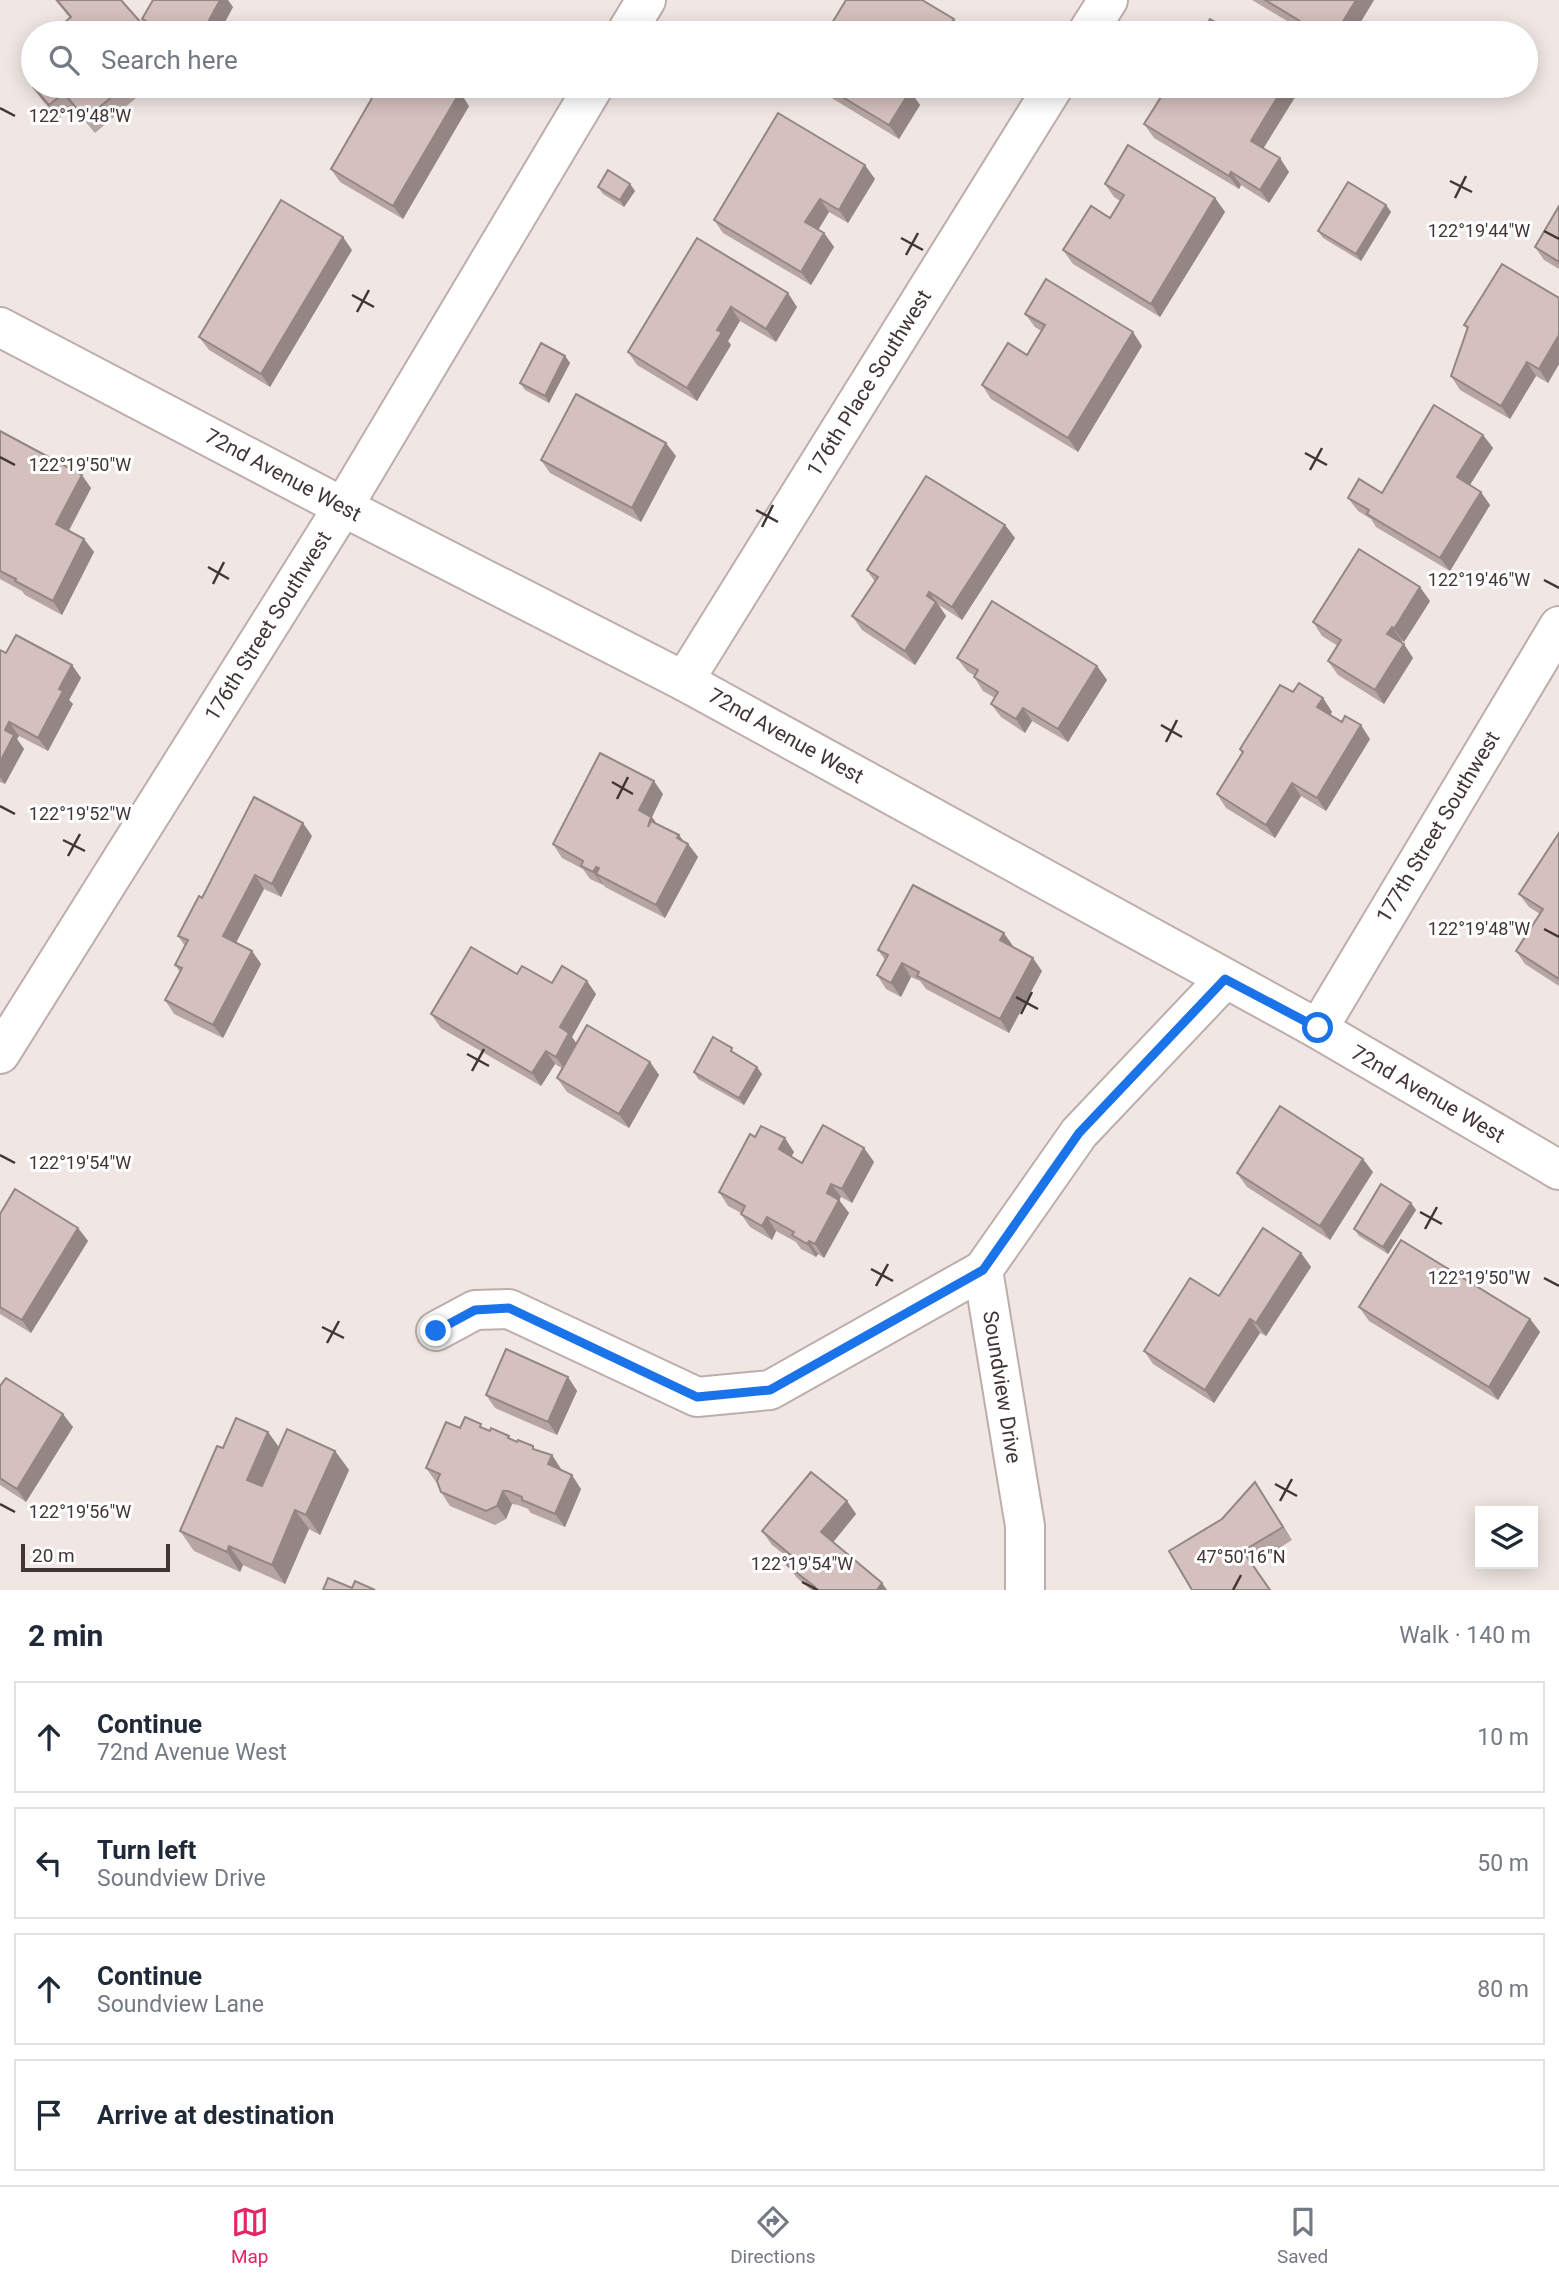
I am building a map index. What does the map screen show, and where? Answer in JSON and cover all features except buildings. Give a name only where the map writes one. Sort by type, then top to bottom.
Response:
[{"type":"street","points":[[633,21],[646,0]]},
{"type":"street","points":[[1095,21],[1108,0]]},
{"type":"street","name":"176th Street Southwest","points":[[0,1054],[343,507],[587,98]]},
{"type":"street","name":"176th Place Southwest","points":[[684,681],[1047,98]]},
{"type":"street","name":"72nd Avenue West","points":[[0,327],[343,507],[684,681],[1318,1028],[1559,1170]]},
{"type":"street","name":"177th Street Southwest","points":[[1318,1028],[1559,626]]},
{"type":"street","points":[[436,1331],[475,1310],[509,1308],[697,1397],[770,1390],[983,1270],[1079,1133],[1225,979]]},
{"type":"street","name":"Soundview Drive","points":[[983,1270],[1025,1526],[1025,1590]]},
{"type":"route","points":[[436,1331],[475,1310],[509,1308],[697,1397],[770,1390],[983,1270],[1079,1133],[1225,979],[1318,1028]]}]
